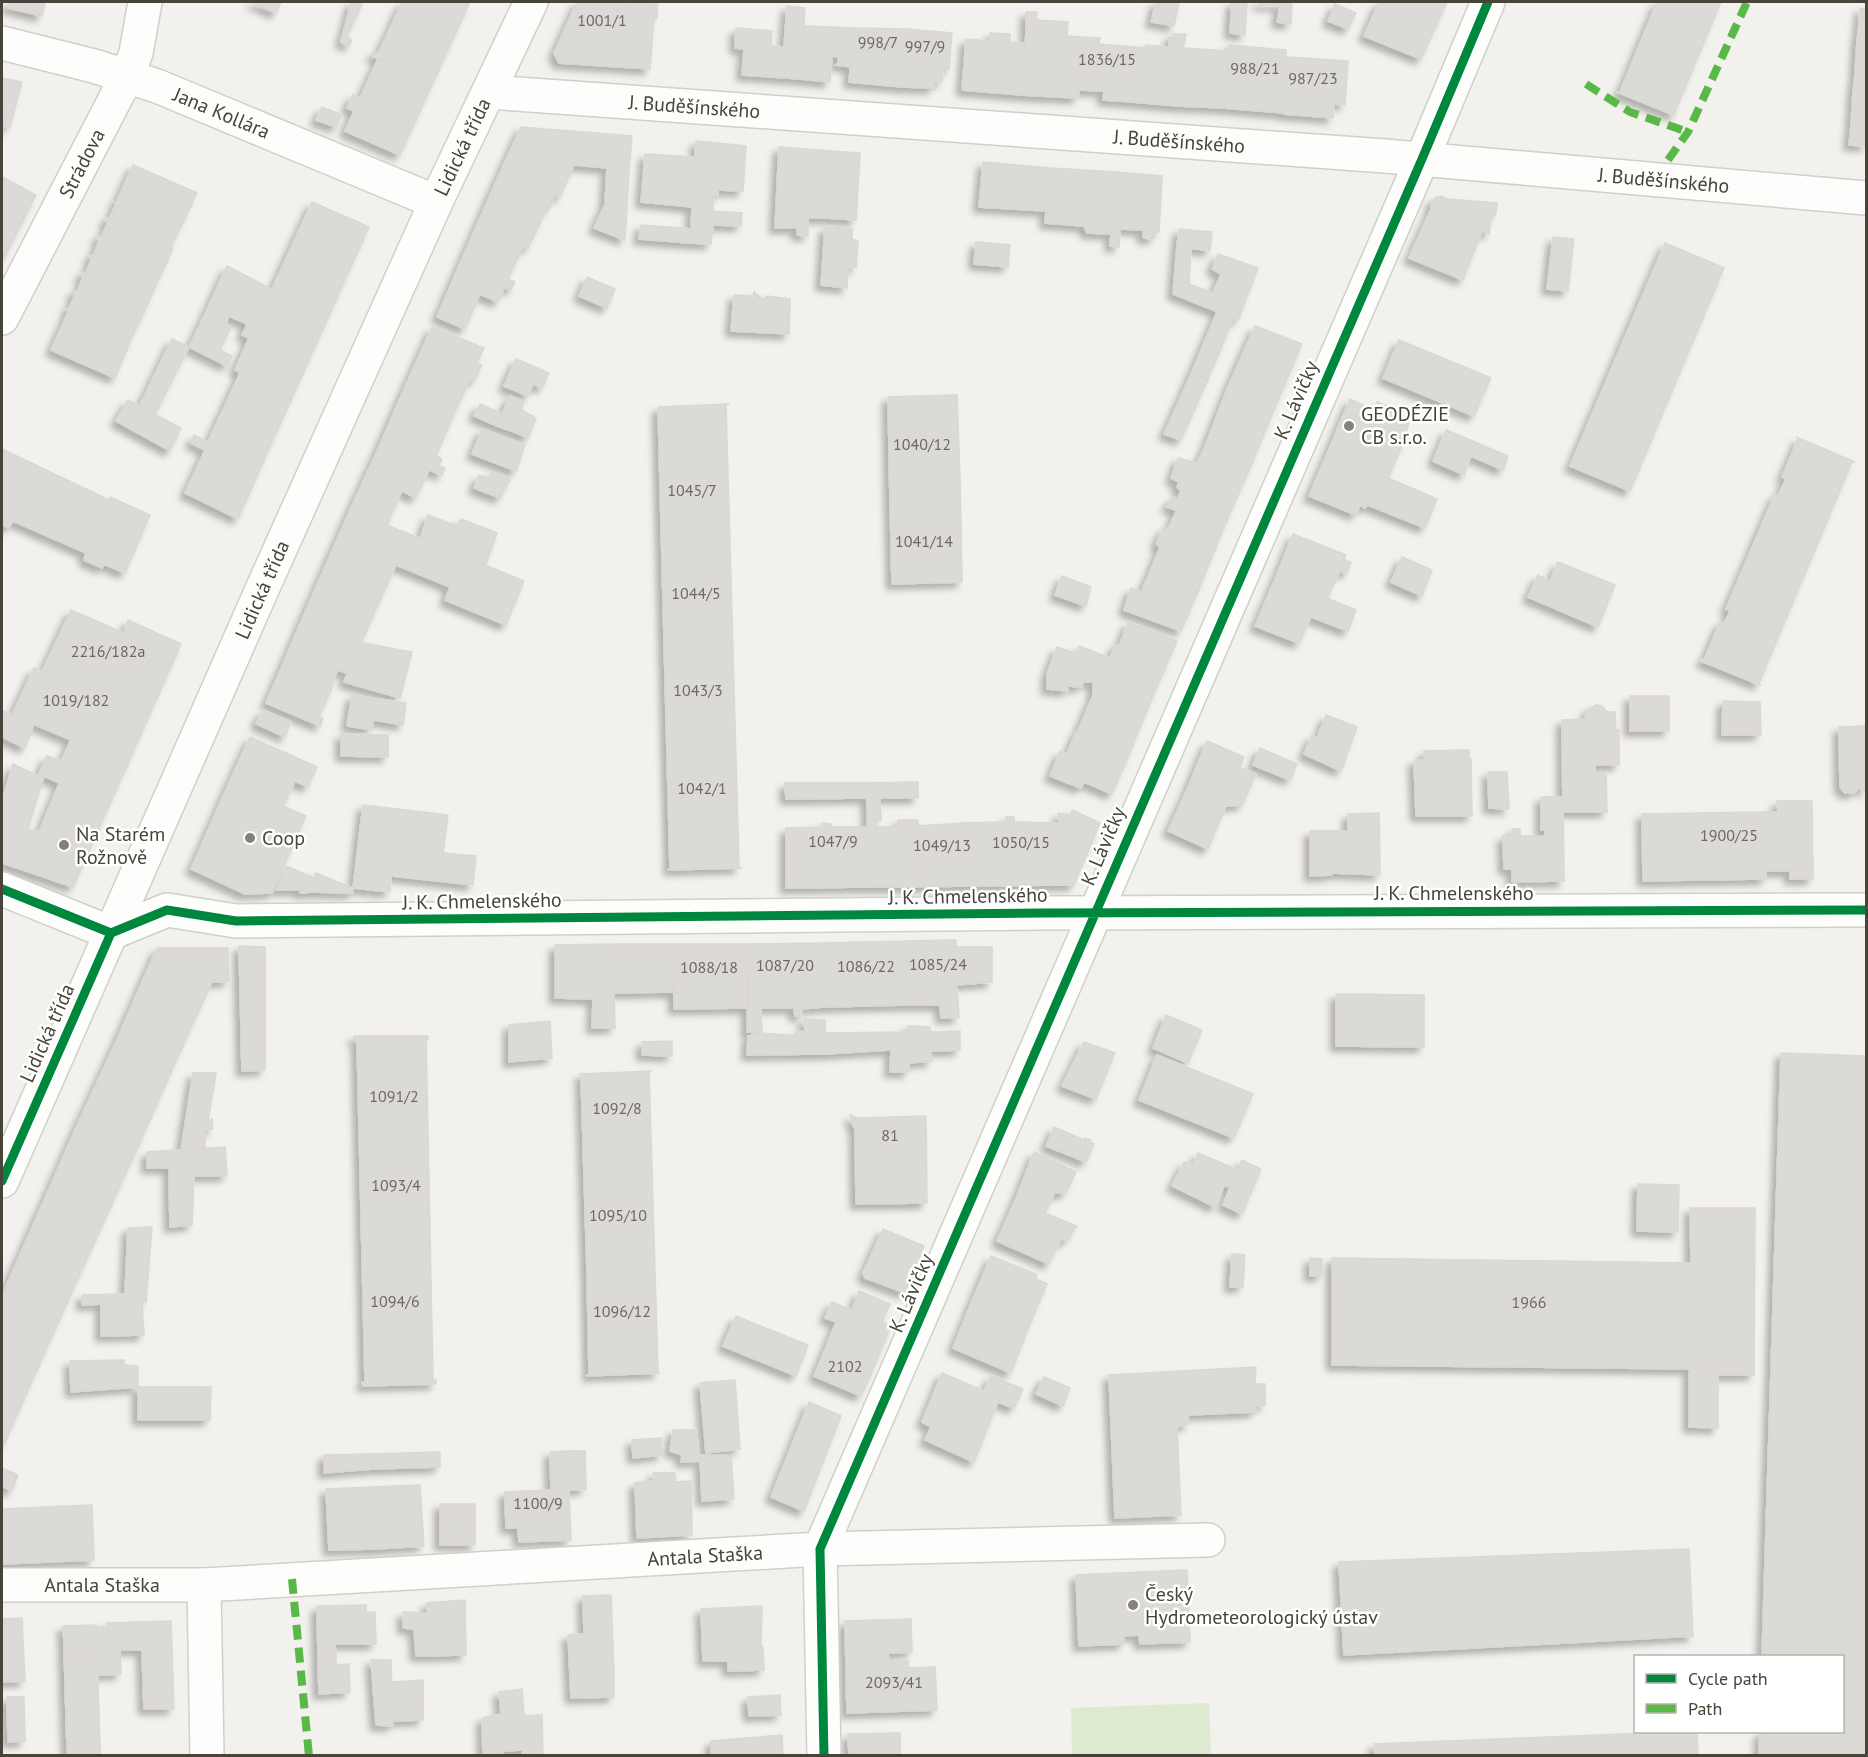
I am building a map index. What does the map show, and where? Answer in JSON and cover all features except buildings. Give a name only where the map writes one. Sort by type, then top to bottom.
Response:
[{"type":"street","name":"Strádova","points":[[2,318],[128,76],[136,53],[145,2]]},
{"type":"street","name":"Lidická třída","points":[[2,1181],[436,202],[531,2]]},
{"type":"street","name":"K. Lávičky","points":[[824,1755],[820,1549],[1488,2]]},
{"type":"street","name":"Jana Kollára","points":[[2,43],[128,76],[157,86],[436,202]]},
{"type":"street","name":"J. Buděšínského","points":[[489,92],[1422,159],[1866,198]]},
{"type":"street","points":[[2,890],[111,933]]},
{"type":"street","name":"J. K. Chmelenského","points":[[111,933],[166,910],[236,921],[1094,913],[1866,910]]},
{"type":"street","name":"Antala Staška","points":[[2,1585],[204,1585],[820,1549],[1208,1540]]},
{"type":"street","points":[[204,1585],[207,1755]]},
{"type":"green space","points":[[1209,1703],[1211,1755],[1072,1755],[1071,1708]]},
{"type":"marked path","points":[[1668,160],[1688,132],[1747,2]]},
{"type":"marked path","points":[[1586,84],[1630,112],[1688,132]]},
{"type":"marked path","points":[[292,1579],[309,1756]]},
{"type":"cycle path","points":[[824,1756],[820,1549],[1488,2]]},
{"type":"cycle path","points":[[2,889],[111,933]]},
{"type":"cycle path","points":[[111,933],[167,910],[236,921],[1043,913],[1866,910]]},
{"type":"cycle path","points":[[2,1181],[111,933]]},
{"type":"place","name":"GEODÉZIE CB s.r.o.","points":[[1349,426]]},
{"type":"place","name":"Coop","points":[[250,838]]},
{"type":"place","name":"Na Starém Rožnově","points":[[64,845]]},
{"type":"place","name":"Český Hydrometeorologický ústav","points":[[1133,1605]]}]
